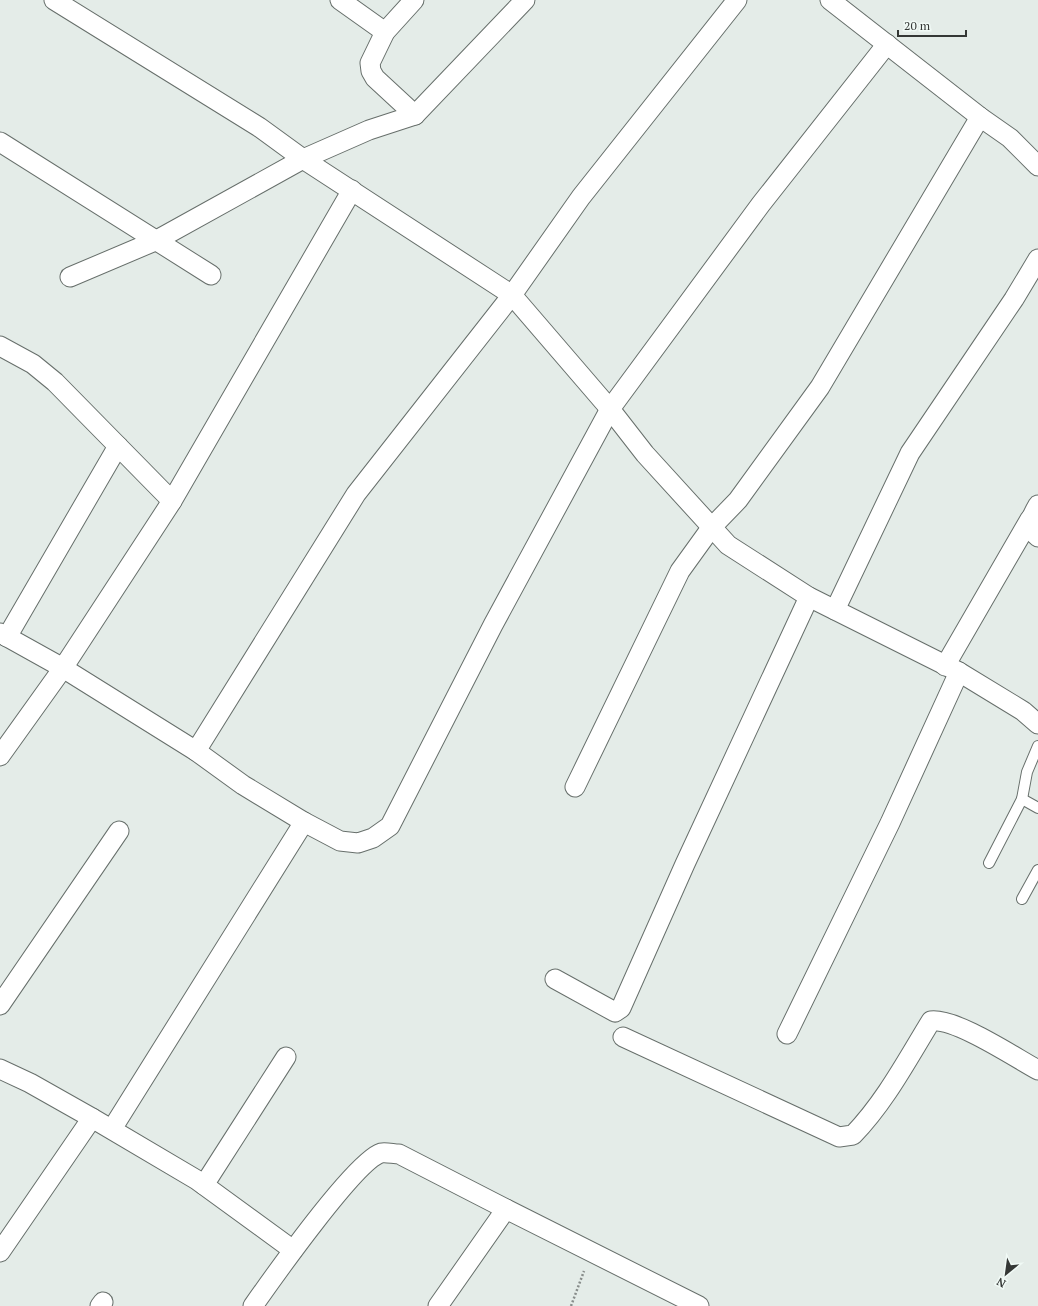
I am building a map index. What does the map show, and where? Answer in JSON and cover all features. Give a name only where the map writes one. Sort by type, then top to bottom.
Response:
[{"type":"street","points":[[54,0],[259,127],[303,159],[512,295],[610,409],[645,454],[728,545],[808,597],[952,669],[1023,711],[1038,724]]},
{"type":"street","points":[[340,0],[385,32]]},
{"type":"street","points":[[414,0],[385,32],[370,63],[371,71],[379,83],[415,115]]},
{"type":"street","points":[[70,277],[155,241],[303,159],[369,130],[415,115],[525,0]]},
{"type":"street","points":[[196,751],[356,494],[512,295],[581,197],[737,0]]},
{"type":"street","points":[[830,0],[980,117],[1036,158]]},
{"type":"street","points":[[118,446],[4,635],[63,668],[196,751],[243,785],[304,822],[340,841],[358,843],[373,838],[390,826],[501,611],[610,409],[761,204],[887,44]]},
{"type":"street","points":[[574,787],[680,571],[711,528],[738,500],[820,388],[980,117]]},
{"type":"street","points":[[0,142],[211,275]]},
{"type":"street","points":[[0,756],[63,668],[172,501],[352,190]]},
{"type":"street","points":[[835,610],[910,453],[1014,299],[1038,259]]},
{"type":"street","points":[[0,346],[33,364],[55,382],[172,501]]},
{"type":"street","points":[[1034,512],[1032,531],[1038,537]]},
{"type":"street","points":[[787,1034],[890,824],[952,669],[1034,512]]},
{"type":"street","points":[[555,979],[615,1012],[621,1008],[685,864],[808,597]]},
{"type":"street","points":[[112,1129],[304,822]]},
{"type":"street","points":[[0,1005],[119,831]]},
{"type":"street","points":[[623,1037],[839,1137],[853,1135],[867,1121],[892,1085],[931,1021],[940,1020],[956,1026],[1038,1070]]},
{"type":"street","points":[[204,1185],[286,1058]]},
{"type":"street","points":[[0,1069],[30,1083],[112,1129],[204,1185],[293,1250]]},
{"type":"street","points":[[0,1252],[92,1118]]},
{"type":"street","points":[[253,1306],[293,1250],[357,1170],[380,1153],[399,1154],[699,1306]]},
{"type":"street","points":[[438,1306],[506,1209]]},
{"type":"lane","points":[[989,863],[1022,799],[1027,772],[1038,746]]},
{"type":"lane","points":[[1022,799],[1038,808]]},
{"type":"lane","points":[[1022,900],[1038,870]]},
{"type":"path","points":[[571,1306],[574,1292]]}]
